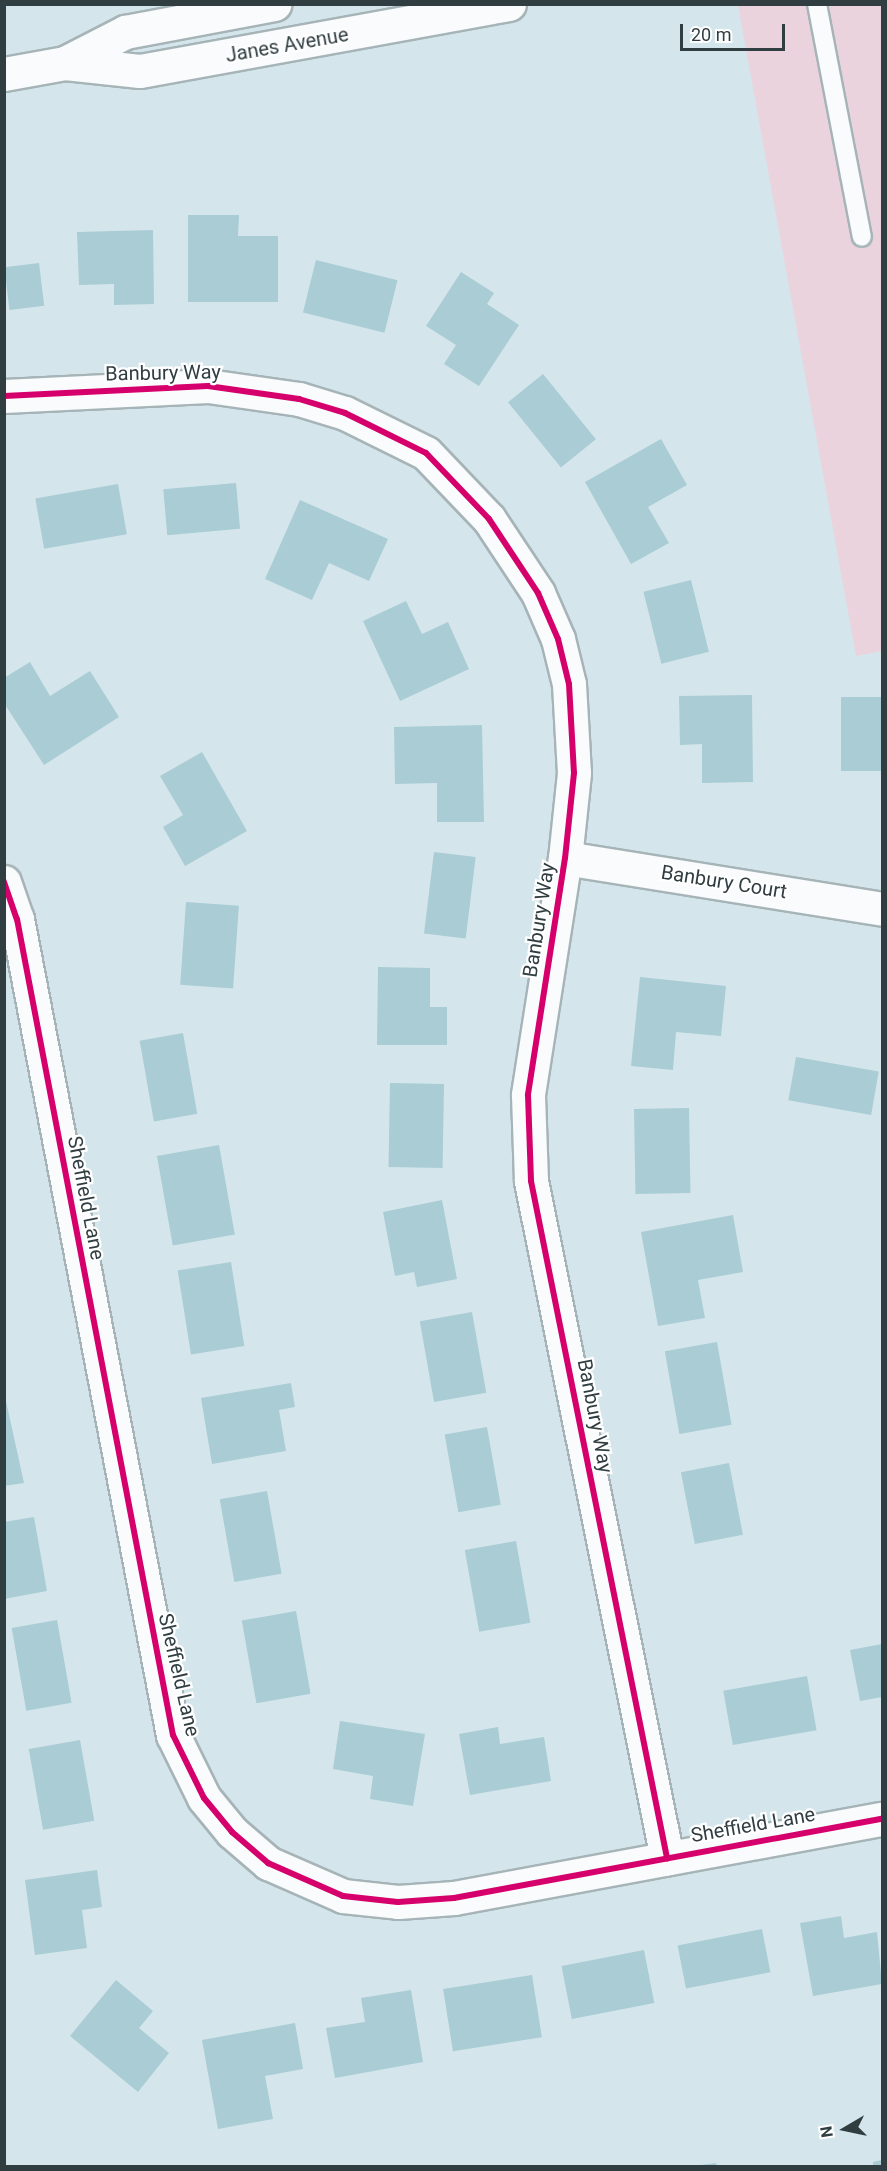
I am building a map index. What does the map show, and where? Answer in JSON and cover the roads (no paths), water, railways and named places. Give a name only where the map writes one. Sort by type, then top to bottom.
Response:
[{"type":"street","name":"Janes Avenue","points":[[65,63],[125,32],[274,4]]},
{"type":"street","name":"Janes Avenue","points":[[4,74],[65,63],[140,71],[509,4]]},
{"type":"street","name":"Banbury Way","points":[[4,396],[208,386],[252,389],[345,413],[426,453],[489,519],[520,559],[558,639],[574,728],[574,773],[565,858],[528,1095],[531,1181],[668,1858]]},
{"type":"street","name":"Banbury Court","points":[[565,858],[882,909]]},
{"type":"street","name":"Sheffield Lane","points":[[4,882],[17,919],[163,1693],[173,1735],[204,1798],[232,1832],[268,1863],[343,1896],[398,1902],[454,1898],[882,1819]]},
{"type":"lane","points":[[817,4],[862,237]]}]
